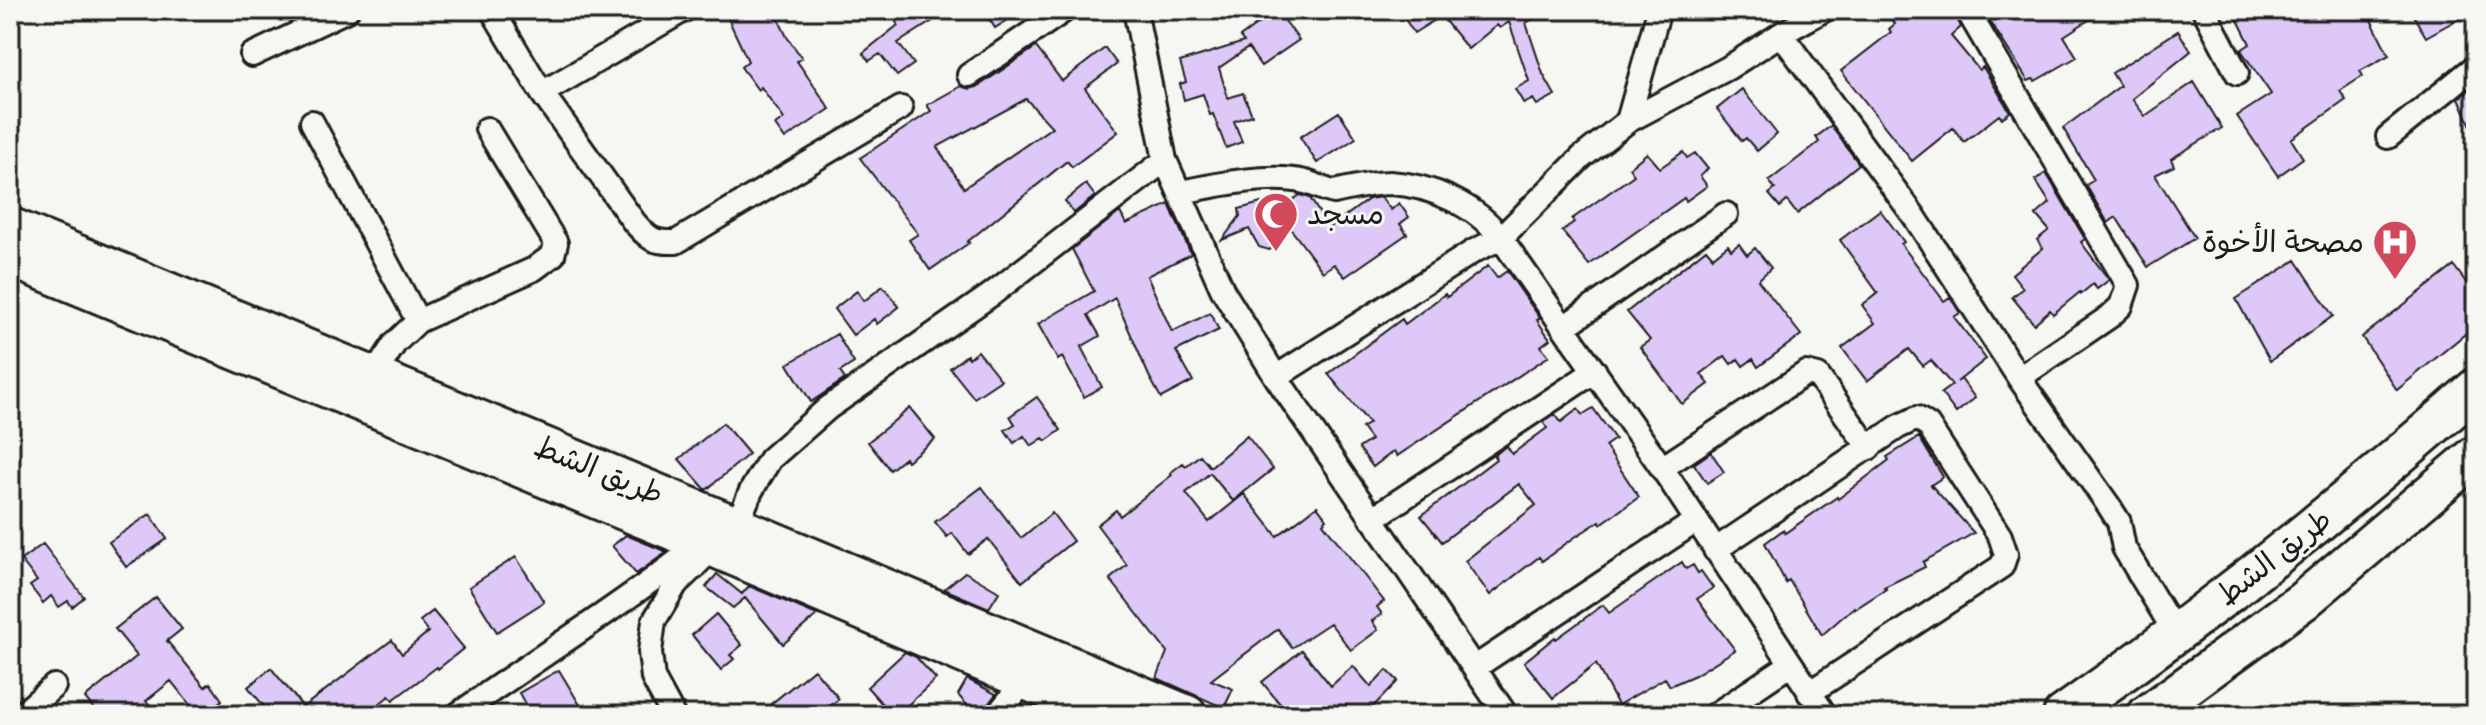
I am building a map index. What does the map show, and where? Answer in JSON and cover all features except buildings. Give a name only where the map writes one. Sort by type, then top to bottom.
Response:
[{"type":"highway","name":"طريق الشط","points":[[10,227],[372,378],[715,547],[1187,715]]},
{"type":"highway","name":"طريق الشط","points":[[10,257],[715,547],[1108,715]]},
{"type":"highway","name":"طريق الشط","points":[[2063,715],[2188,625],[2348,499],[2476,388]]},
{"type":"highway","name":"طريق الشط","points":[[2147,715],[2303,601],[2476,455]]},
{"type":"highway","points":[[2188,625],[2229,655]]},
{"type":"street","points":[[252,55],[347,10]]},
{"type":"street","points":[[492,10],[542,93],[634,222],[648,238],[662,242],[676,242],[901,108]]},
{"type":"street","points":[[542,93],[684,10]]},
{"type":"street","points":[[969,75],[1065,10]]},
{"type":"street","points":[[1135,10],[1165,160],[1223,291],[1276,377],[1506,715]]},
{"type":"street","points":[[1628,121],[1659,10]]},
{"type":"street","points":[[1276,377],[1474,251],[1501,238],[1582,157],[1628,121],[1728,68],[1824,10]]},
{"type":"street","points":[[1967,10],[2128,285],[2121,306],[2109,317],[2019,378]]},
{"type":"street","points":[[2204,10],[2237,73]]},
{"type":"street","points":[[1781,34],[1914,216],[2019,378],[2114,514],[2121,529],[2124,548],[2188,625]]},
{"type":"street","points":[[2388,137],[2476,66]]},
{"type":"street","points":[[312,122],[418,321]]},
{"type":"street","points":[[372,378],[395,343],[418,321],[534,269],[553,255],[556,243],[487,129]]},
{"type":"street","points":[[673,715],[653,678],[650,652],[654,621],[676,584],[715,547],[770,459],[828,408],[992,294],[1165,160]]},
{"type":"street","points":[[1181,192],[1222,184],[1273,180],[1305,182],[1334,192],[1395,183],[1453,200],[1491,225],[1662,468],[1825,715]]},
{"type":"street","points":[[1564,327],[1726,214]]},
{"type":"street","points":[[1372,519],[1595,371]]},
{"type":"street","points":[[1662,468],[1806,373],[1818,376],[1869,448]]},
{"type":"street","points":[[1715,550],[1898,427],[1917,418],[1928,425],[2000,536],[2006,554],[2002,566],[1809,693]]},
{"type":"street","points":[[1474,668],[1696,521]]},
{"type":"street","points":[[457,715],[629,599],[679,560],[715,547]]},
{"type":"street","points":[[1715,715],[1791,664]]},
{"type":"street","points":[[997,715],[1014,694],[1021,679]]},
{"type":"street","points":[[21,715],[54,686]]},
{"type":"place","name":"مسجد","points":[[1276,253]]},
{"type":"place","name":"مصحة الأخوة","points":[[2395,281]]}]
